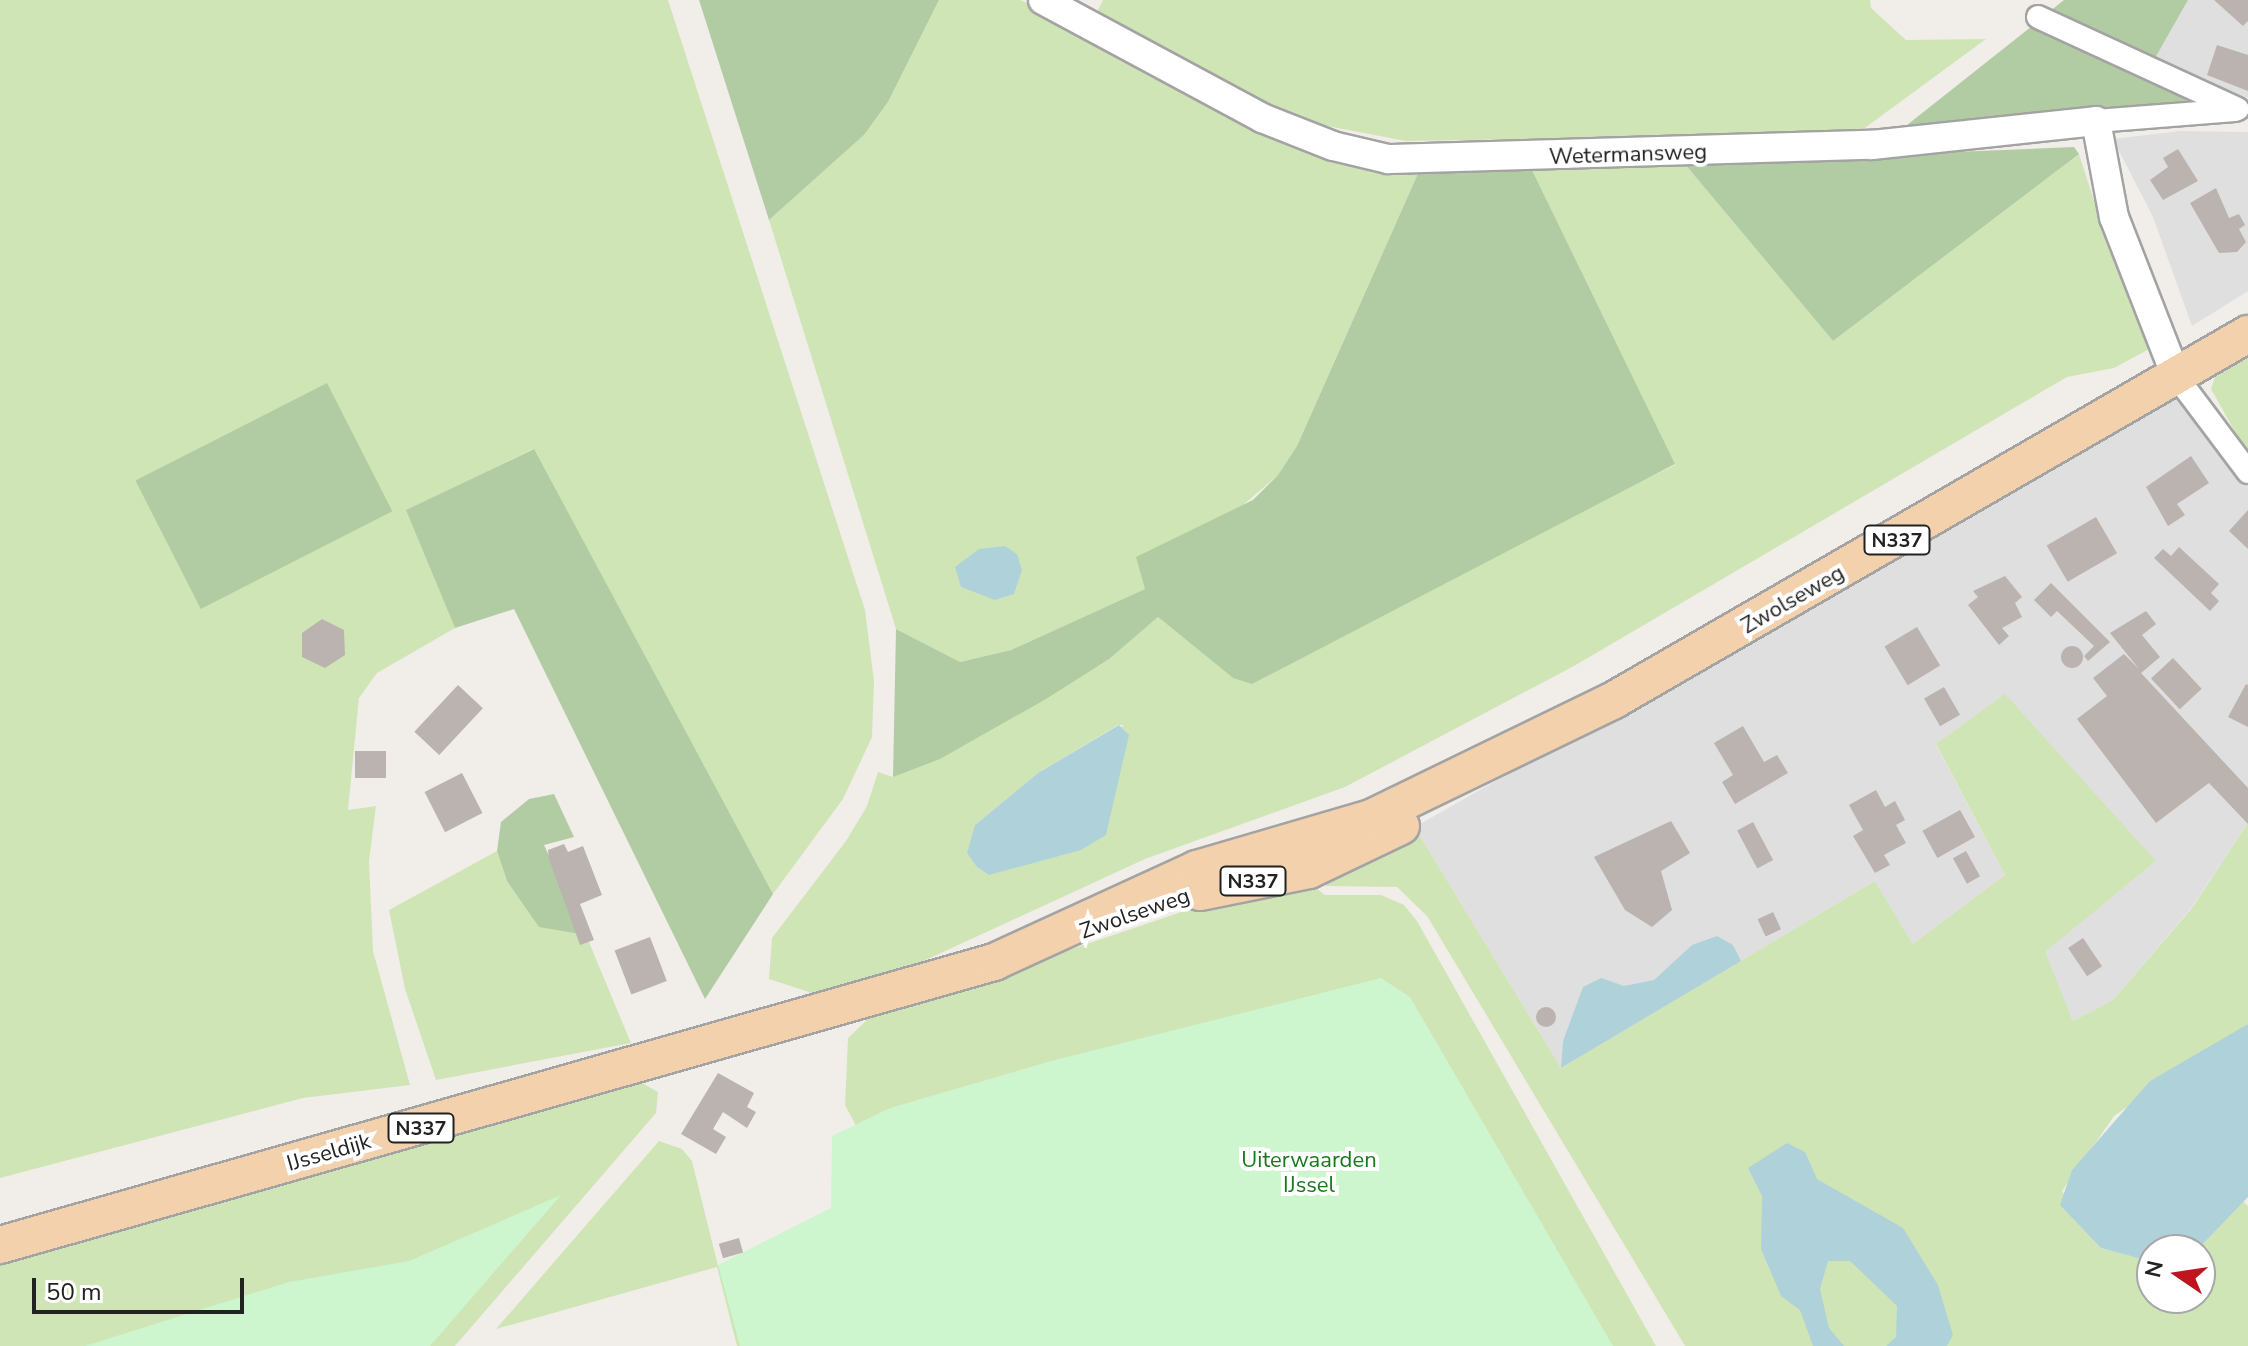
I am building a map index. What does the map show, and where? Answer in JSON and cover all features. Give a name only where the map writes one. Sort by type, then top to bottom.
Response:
[{"type":"main road","name":"Zwolseweg","points":[[841,1007],[1207,889],[1309,870],[1406,823],[1541,738],[1791,602],[2248,334]]},
{"type":"main road","name":"IJsseldijk","points":[[0,1245],[841,1007]]},
{"type":"street","name":"Wetermansweg","points":[[1043,0],[1262,118],[1333,146],[1388,159],[1872,145],[2243,109]]},
{"type":"street","points":[[2038,17],[2243,109]]},
{"type":"street","points":[[2096,121],[2114,217],[2176,376],[2248,472]]},
{"type":"shaded area","points":[[2188,0],[2248,0],[2248,98],[2154,60]]},
{"type":"shaded area","points":[[2180,131],[2248,132],[2248,291],[2192,326],[2153,217],[2113,139]]},
{"type":"shaded area","points":[[2176,395],[2248,487],[2248,823],[2192,907],[2113,1000],[2073,1021],[2044,952],[2156,861],[1936,745],[2005,875],[1913,944],[1875,881],[1561,1068],[1417,831],[1420,824]]},
{"type":"green space","points":[[0,0],[668,0],[865,610],[874,681],[872,737],[843,799],[773,894],[533,449],[407,510],[455,628],[377,673],[359,698],[348,810],[376,806],[369,861],[373,951],[410,1085],[303,1098],[0,1178]]},
{"type":"green space","points":[[699,0],[939,0],[888,102],[864,135],[769,220]]},
{"type":"green space","points":[[939,0],[1020,0],[1420,169],[1297,446],[1278,475],[1145,589],[1011,650],[960,662],[896,629],[769,220],[864,135],[888,102]]},
{"type":"green space","points":[[1103,0],[1870,0],[1871,8],[1906,40],[1986,39],[1858,133],[1406,141],[1306,122],[1096,14]]},
{"type":"green space","points":[[2064,0],[2188,0],[2154,60],[2049,12]]},
{"type":"green space","points":[[2036,23],[2186,95],[2187,105],[1902,129]]},
{"type":"green space","points":[[2074,147],[2079,154],[1833,341],[1684,163]]},
{"type":"green space","points":[[2079,154],[2114,263],[2153,347],[2114,368],[2067,377],[1574,666],[1345,787],[1145,859],[917,964],[812,993],[769,979],[772,938],[846,841],[867,806],[878,772],[893,777],[1108,659],[1158,617],[1233,678],[1675,465],[1531,168],[1684,163],[1833,341]],"holes":[[[1118,725],[1124,725],[975,825],[1038,773]]]},
{"type":"green space","points":[[1531,168],[1675,464],[1252,684],[1233,678],[1158,617],[1109,659],[1046,699],[940,759],[893,777],[896,629],[960,662],[1011,650],[1145,589],[1136,557],[1253,500],[1278,475],[1297,446],[1420,169]]},
{"type":"green space","points":[[2248,357],[2248,455],[2211,389],[2215,377]]},
{"type":"green space","points":[[327,383],[392,511],[201,609],[135,481]]},
{"type":"green space","points":[[534,449],[773,894],[705,999],[514,609],[455,628],[406,510]]},
{"type":"green space","points":[[2005,694],[2156,861],[2045,952],[2073,1021],[2113,1000],[2192,908],[2248,823],[2248,1024],[2114,1116],[2062,1191],[2101,1248],[2136,1258],[2136,1314],[2216,1314],[2216,1234],[2212,1234],[2243,1201],[2248,1206],[2248,1346],[1685,1346],[1427,916],[1397,887],[1327,886],[1317,877],[1417,831],[1561,1068],[1875,881],[1913,944],[2005,875],[1936,744]]},
{"type":"green space","points":[[554,794],[574,837],[544,845],[586,935],[539,927],[507,881],[497,851],[501,822],[529,799]]},
{"type":"green space","points":[[497,851],[507,881],[586,935],[631,1043],[436,1080],[405,989],[389,910]]},
{"type":"green space","points":[[1306,880],[1325,895],[1381,895],[1404,905],[1417,921],[1656,1346],[1593,1346],[862,1137],[845,1105],[848,1038],[869,1018],[1249,889]]},
{"type":"green space","name":"Uiterwaarden IJssel","points":[[1381,978],[1410,997],[1613,1346],[740,1346],[718,1265],[831,1208],[832,1136],[890,1108],[1051,1061]]},
{"type":"green space","points":[[642,1083],[658,1092],[656,1113],[455,1346],[0,1346],[0,1260]]},
{"type":"green space","points":[[659,1141],[682,1149],[692,1161],[718,1266],[735,1271],[847,1346],[737,1346],[717,1267],[496,1329]]},
{"type":"green space","points":[[561,1195],[430,1346],[85,1346],[289,1282],[409,1261]]},
{"type":"water","points":[[1005,546],[1017,554],[1022,570],[1014,594],[995,600],[961,587],[955,567],[979,549]]},
{"type":"water","points":[[1119,725],[1129,735],[1106,835],[1081,850],[989,875],[977,867],[967,853],[975,825],[1038,773]]},
{"type":"water","points":[[1717,936],[1733,945],[1741,961],[1561,1068],[1563,1041],[1583,987],[1601,978],[1624,986],[1654,980],[1692,945]]},
{"type":"water","points":[[2248,1024],[2248,1197],[2212,1234],[2136,1234],[2136,1258],[2101,1248],[2060,1205],[2072,1170],[2150,1081]]},
{"type":"water","points":[[1787,1143],[1805,1152],[1817,1179],[1903,1228],[1938,1285],[1953,1335],[1947,1346],[1886,1346],[1896,1337],[1897,1306],[1850,1261],[1828,1261],[1820,1289],[1829,1328],[1844,1346],[1813,1346],[1800,1310],[1781,1296],[1761,1249],[1762,1196],[1748,1168]]},
{"type":"building","points":[[2214,0],[2248,0],[2248,21],[2243,26]]},
{"type":"building","points":[[2217,45],[2248,55],[2248,91],[2207,75]]},
{"type":"building","points":[[2178,149],[2198,181],[2163,200],[2150,180],[2168,167],[2163,158]]},
{"type":"building","points":[[2216,188],[2229,218],[2239,214],[2245,225],[2239,229],[2246,242],[2237,252],[2219,253],[2190,203]]},
{"type":"building","points":[[2191,456],[2209,483],[2177,504],[2185,515],[2168,526],[2146,487]]},
{"type":"building","points":[[2248,510],[2248,549],[2229,531]]},
{"type":"building","points":[[2096,517],[2117,553],[2068,582],[2047,546]]},
{"type":"building","points":[[2179,547],[2219,584],[2211,593],[2219,601],[2210,611],[2154,558],[2163,549],[2171,556]]},
{"type":"building","points":[[2005,576],[2022,597],[2015,603],[2022,617],[2002,628],[2009,636],[1999,645],[1968,605],[1978,597],[1973,591]]},
{"type":"building","points":[[2051,583],[2110,642],[2088,661],[2084,656],[2094,646],[2057,611],[2051,617],[2034,600]]},
{"type":"building","points":[[2146,611],[2156,624],[2142,635],[2160,657],[2141,673],[2248,788],[2248,824],[2209,783],[2156,823],[2077,719],[2107,696],[2093,678],[2124,654],[2139,669],[2110,633]]},
{"type":"building","points":[[322,619],[344,630],[345,655],[325,668],[302,657],[302,633]]},
{"type":"building","points":[[1917,627],[1940,666],[1908,685],[1884,647]]},
{"type":"building","points":[[2072,646],[2083,657],[2072,668],[2061,657]]},
{"type":"building","points":[[2173,658],[2202,689],[2180,709],[2151,678]]},
{"type":"building","points":[[458,685],[483,708],[439,755],[414,732]]},
{"type":"building","points":[[2248,685],[2248,727],[2228,717]]},
{"type":"building","points":[[1944,687],[1960,715],[1940,726],[1924,698]]},
{"type":"building","points":[[1743,726],[1764,762],[1777,755],[1788,773],[1735,804],[1722,782],[1733,775],[1714,743]]},
{"type":"building","points":[[355,751],[386,751],[386,778],[355,778]]},
{"type":"building","points":[[462,773],[482,813],[445,832],[425,792]]},
{"type":"building","points":[[1876,790],[1885,807],[1895,801],[1905,820],[1896,825],[1906,843],[1884,855],[1890,865],[1875,873],[1853,836],[1863,830],[1849,805]]},
{"type":"building","points":[[1960,810],[1975,837],[1937,858],[1922,831]]},
{"type":"building","points":[[1671,821],[1690,853],[1661,871],[1672,910],[1652,927],[1625,910],[1594,857]]},
{"type":"building","points":[[1753,822],[1773,860],[1757,868],[1737,830]]},
{"type":"building","points":[[564,844],[568,852],[583,846],[602,895],[580,904],[594,940],[580,945],[549,859],[548,850]]},
{"type":"building","points":[[1966,851],[1980,876],[1967,884],[1953,858]]},
{"type":"building","points":[[1773,912],[1781,929],[1766,936],[1758,919]]},
{"type":"building","points":[[650,937],[667,981],[631,994],[615,951]]},
{"type":"building","points":[[2083,938],[2102,966],[2087,976],[2068,948]]},
{"type":"building","points":[[1546,1007],[1553,1010],[1556,1017],[1553,1024],[1546,1027],[1539,1024],[1536,1017],[1539,1010]]},
{"type":"building","points":[[718,1073],[754,1093],[747,1107],[756,1112],[747,1128],[723,1112],[713,1129],[726,1137],[716,1154],[681,1134]]},
{"type":"building","points":[[739,1238],[743,1252],[723,1258],[719,1244]]}]
